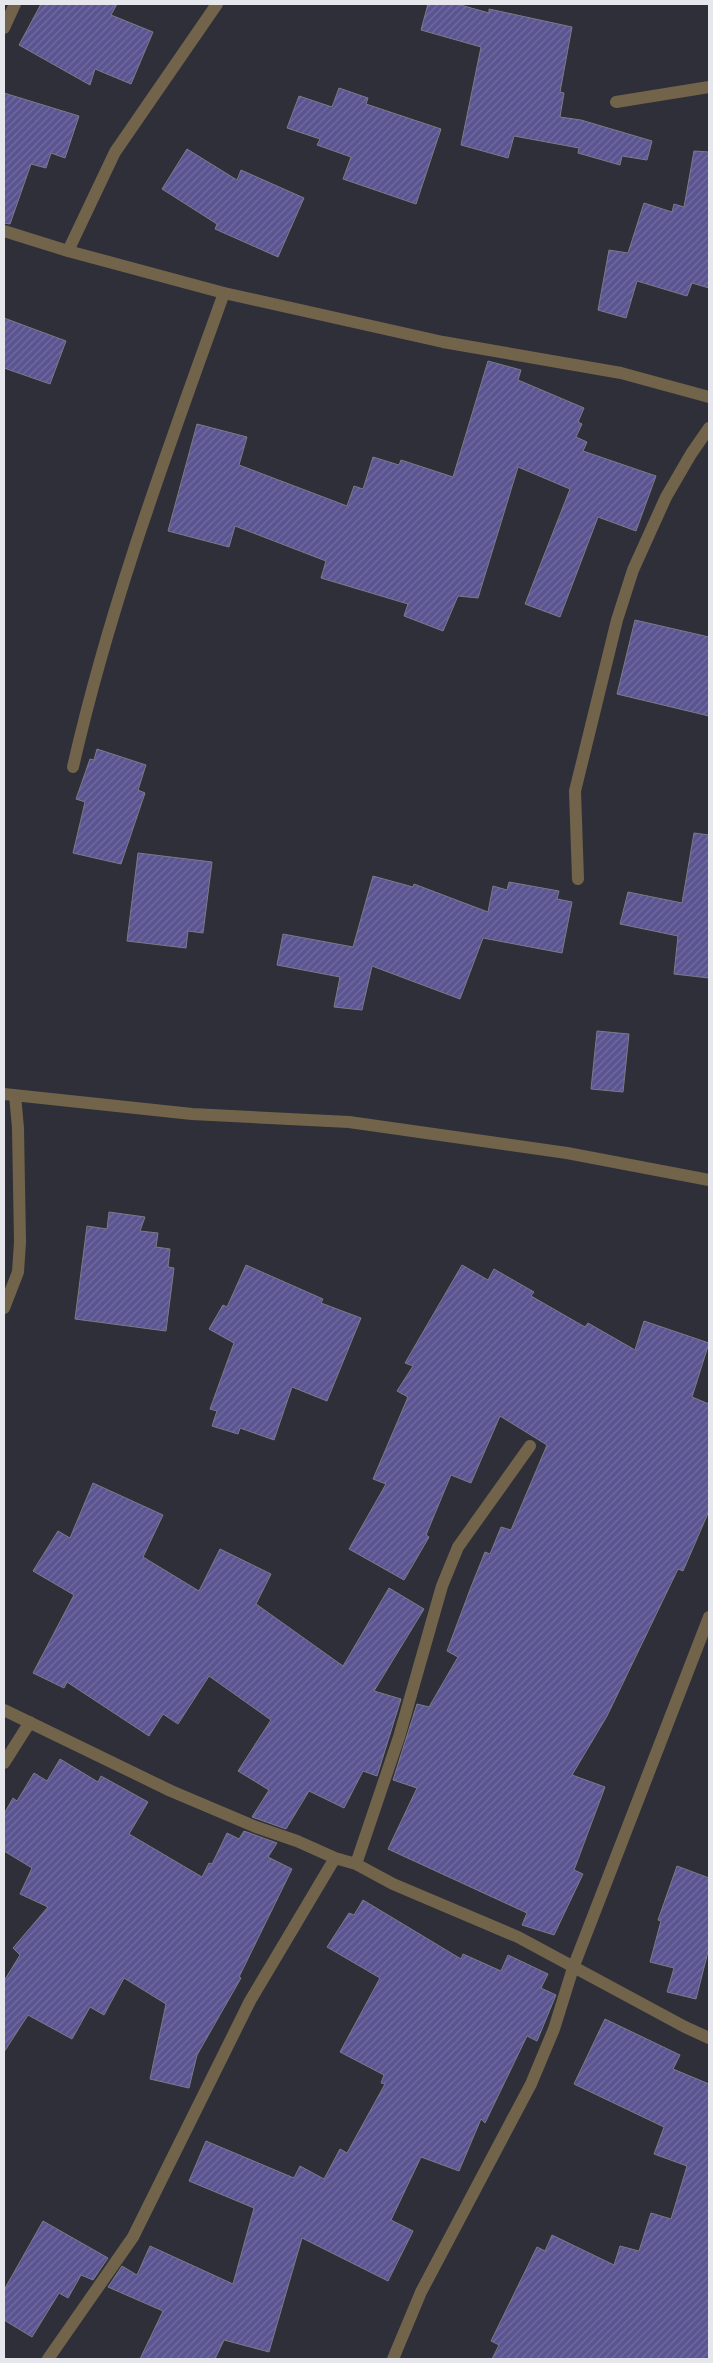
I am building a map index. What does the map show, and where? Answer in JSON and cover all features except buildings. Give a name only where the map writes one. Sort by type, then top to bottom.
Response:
[{"type":"street","points":[[4,28],[15,4]]},
{"type":"street","points":[[68,251],[115,152],[217,4]]},
{"type":"street","points":[[616,102],[709,87]]},
{"type":"street","points":[[4,231],[68,251],[224,293],[443,342],[621,373],[709,397]]},
{"type":"street","points":[[72,766],[87,704],[113,614],[146,510],[224,293]]},
{"type":"street","points":[[578,879],[575,791],[617,620],[634,570],[666,498],[691,454],[709,428]]},
{"type":"street","points":[[4,1308],[18,1272],[20,1242],[18,1128],[9,1094],[192,1114],[349,1122],[567,1153],[709,1180]]},
{"type":"street","points":[[356,1864],[399,1737],[442,1586],[458,1547],[530,1446]]},
{"type":"street","points":[[393,2359],[421,2292],[531,2084],[554,2029],[573,1968],[709,1617]]},
{"type":"street","points":[[4,1710],[171,1791],[334,1858],[356,1864],[393,1884],[518,1937],[573,1968],[709,2038]]},
{"type":"street","points":[[4,1763],[30,1722]]},
{"type":"street","points":[[48,2359],[133,2237],[250,2000],[334,1858]]}]
